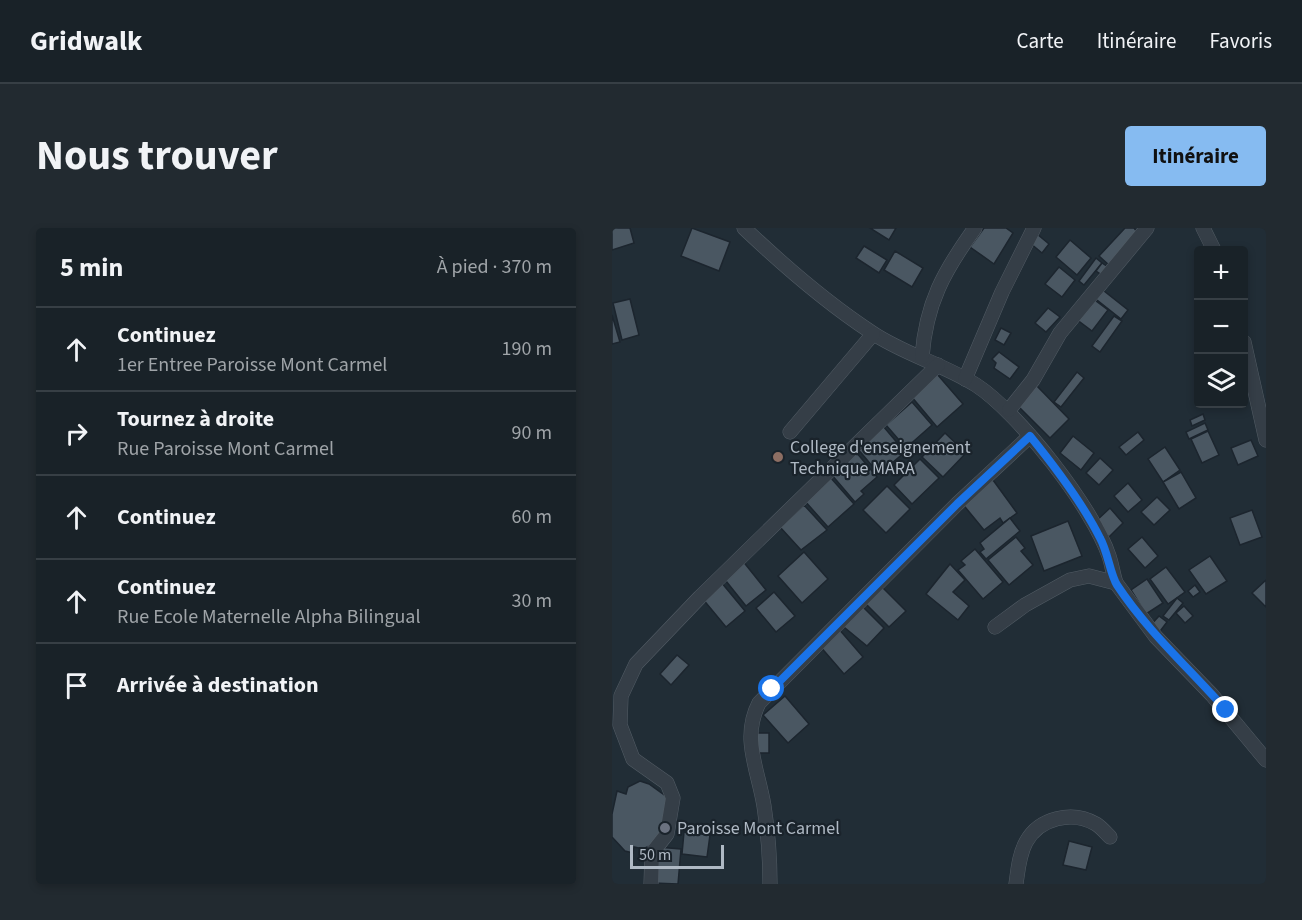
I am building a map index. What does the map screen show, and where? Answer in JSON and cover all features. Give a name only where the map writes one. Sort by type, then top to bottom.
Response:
[{"type":"street","points":[[744,228],[806,286],[873,334],[965,379],[1009,410],[1062,476],[1099,535],[1109,555],[1116,583],[1156,636],[1184,664],[1266,760]]},
{"type":"street","points":[[921,357],[924,326],[933,295],[975,228]]},
{"type":"street","points":[[965,379],[1002,292],[1034,228]]},
{"type":"street","points":[[1009,410],[1033,380],[1060,333],[1147,228]]},
{"type":"street","points":[[1203,228],[1212,246]]},
{"type":"street","points":[[790,432],[873,334]]},
{"type":"street","points":[[1247,354],[1266,440]]},
{"type":"street","points":[[651,884],[652,853],[667,834],[674,798],[667,783],[633,759],[620,725],[621,696],[636,664],[700,597],[938,365]]},
{"type":"street","points":[[770,884],[769,840],[762,795],[751,752],[752,716],[759,703],[784,675],[957,504],[1030,436]]},
{"type":"street","points":[[995,627],[1025,605],[1070,580],[1089,576],[1116,583]]},
{"type":"street","points":[[1016,884],[1025,844],[1031,833],[1045,822],[1077,817],[1097,824],[1110,837]]},
{"type":"building","points":[[612,228],[630,228],[634,243],[612,250]]},
{"type":"building","points":[[692,228],[730,242],[719,271],[681,256]]},
{"type":"building","points":[[870,228],[896,228],[889,240]]},
{"type":"building","points":[[984,228],[1006,228],[1013,233],[994,264],[970,247]]},
{"type":"building","points":[[1125,228],[1134,228],[1138,233],[1109,265],[1099,256]]},
{"type":"building","points":[[1037,234],[1049,244],[1042,253],[1030,243]]},
{"type":"building","points":[[1070,240],[1091,258],[1077,275],[1056,257]]},
{"type":"building","points":[[864,246],[887,260],[879,273],[856,258]]},
{"type":"building","points":[[895,251],[923,268],[912,287],[884,270]]},
{"type":"building","points":[[1096,258],[1102,263],[1084,285],[1079,281]]},
{"type":"building","points":[[1102,263],[1108,267],[1102,275],[1096,271]]},
{"type":"building","points":[[1059,267],[1075,280],[1062,297],[1045,284]]},
{"type":"building","points":[[1099,287],[1128,310],[1121,319],[1092,296]]},
{"type":"building","points":[[1092,298],[1108,310],[1092,331],[1076,319]]},
{"type":"building","points":[[630,299],[639,335],[622,340],[613,303]]},
{"type":"building","points":[[1048,308],[1060,317],[1046,332],[1035,323]]},
{"type":"building","points":[[612,315],[620,342],[612,344]]},
{"type":"building","points":[[1114,316],[1122,321],[1100,352],[1092,346]]},
{"type":"building","points":[[1001,328],[1011,333],[1004,345],[995,340]]},
{"type":"building","points":[[999,352],[1019,367],[1010,379],[994,368],[996,363],[992,359]]},
{"type":"building","points":[[1077,372],[1084,378],[1061,407],[1054,402]]},
{"type":"building","points":[[937,374],[963,404],[937,427],[911,396]]},
{"type":"building","points":[[1035,384],[1069,419],[1050,438],[1016,404]]},
{"type":"building","points":[[912,402],[932,425],[906,448],[886,425]]},
{"type":"building","points":[[1203,414],[1205,420],[1192,426],[1190,420]]},
{"type":"building","points":[[1205,423],[1208,430],[1189,439],[1186,432]]},
{"type":"building","points":[[883,426],[905,452],[879,474],[857,448]]},
{"type":"building","points":[[1208,431],[1219,455],[1202,463],[1191,439]]},
{"type":"building","points":[[1138,432],[1144,440],[1126,455],[1119,447]]},
{"type":"building","points":[[945,433],[966,453],[943,477],[922,457]]},
{"type":"building","points":[[1073,436],[1094,453],[1081,470],[1060,453]]},
{"type":"building","points":[[1251,440],[1258,456],[1238,465],[1231,448]]},
{"type":"building","points":[[1165,447],[1180,470],[1163,482],[1148,459]]},
{"type":"building","points":[[856,452],[877,477],[861,491],[864,494],[855,502],[831,474]]},
{"type":"building","points":[[1100,458],[1113,470],[1099,485],[1086,473]]},
{"type":"building","points":[[920,459],[939,478],[912,504],[894,485]]},
{"type":"building","points":[[1181,472],[1196,498],[1179,509],[1163,482]]},
{"type":"building","points":[[830,477],[854,504],[828,527],[804,500]]},
{"type":"building","points":[[993,480],[1017,513],[1003,523],[1000,518],[984,530],[961,502]]},
{"type":"building","points":[[1128,483],[1142,500],[1128,512],[1114,496]]},
{"type":"building","points":[[887,486],[910,509],[886,533],[863,510]]},
{"type":"building","points":[[1157,497],[1170,510],[1154,525],[1141,512]]},
{"type":"building","points":[[804,505],[827,530],[801,550],[780,527]]},
{"type":"building","points":[[1110,508],[1123,523],[1109,537],[1095,522]]},
{"type":"building","points":[[1252,510],[1262,537],[1240,545],[1230,518]]},
{"type":"building","points":[[1010,518],[1020,531],[986,559],[980,552],[984,549],[980,543]]},
{"type":"building","points":[[1068,521],[1082,556],[1044,571],[1031,536]]},
{"type":"building","points":[[1016,537],[1025,548],[1021,551],[1033,565],[1009,585],[988,560]]},
{"type":"building","points":[[1142,537],[1158,556],[1145,568],[1128,549]]},
{"type":"building","points":[[975,549],[1003,582],[983,599],[958,570],[965,565],[961,561]]},
{"type":"building","points":[[804,552],[828,579],[802,603],[778,576]]},
{"type":"building","points":[[1210,556],[1227,581],[1206,594],[1189,570]]},
{"type":"building","points":[[742,560],[766,590],[746,606],[722,576]]},
{"type":"building","points":[[950,564],[965,580],[953,592],[969,606],[958,620],[926,594]]},
{"type":"building","points":[[1166,567],[1185,592],[1168,604],[1150,579]]},
{"type":"building","points":[[1147,579],[1163,603],[1146,614],[1131,590]]},
{"type":"building","points":[[1266,580],[1266,607],[1252,593]]},
{"type":"building","points":[[721,582],[745,611],[726,627],[702,598]]},
{"type":"building","points":[[1195,585],[1200,592],[1193,597],[1188,591]]},
{"type":"building","points":[[882,587],[906,611],[889,627],[866,604]]},
{"type":"building","points":[[774,592],[795,616],[776,632],[756,608]]},
{"type":"building","points":[[1177,598],[1183,603],[1169,620],[1163,616]]},
{"type":"building","points":[[859,603],[884,628],[867,646],[839,623]]},
{"type":"building","points":[[1184,606],[1193,616],[1185,623],[1176,613]]},
{"type":"building","points":[[1159,616],[1167,622],[1158,634],[1149,627]]},
{"type":"building","points":[[838,628],[863,657],[844,674],[819,645]]},
{"type":"building","points":[[677,655],[689,665],[671,685],[660,674]]},
{"type":"building","points":[[785,696],[809,724],[788,743],[763,715]]},
{"type":"building","points":[[752,733],[769,733],[769,753],[752,753]]},
{"type":"building","points":[[640,781],[649,784],[667,797],[671,810],[658,842],[643,849],[634,847],[633,853],[625,851],[612,837],[612,814],[617,791],[626,794],[628,787]]},
{"type":"building","points":[[684,832],[710,835],[707,857],[682,854]]},
{"type":"building","points":[[1069,841],[1092,847],[1086,870],[1063,865]]},
{"type":"building","points":[[657,847],[681,849],[678,884],[653,883]]},
{"type":"place","name":"College d'enseignement Technique MARA","points":[[778,457]]},
{"type":"place","name":"Paroisse Mont Carmel","points":[[665,828]]},
{"type":"route","points":[[772,689],[957,504],[1030,436],[1062,476],[1085,511],[1109,555],[1116,583],[1156,636],[1226,710]]}]
